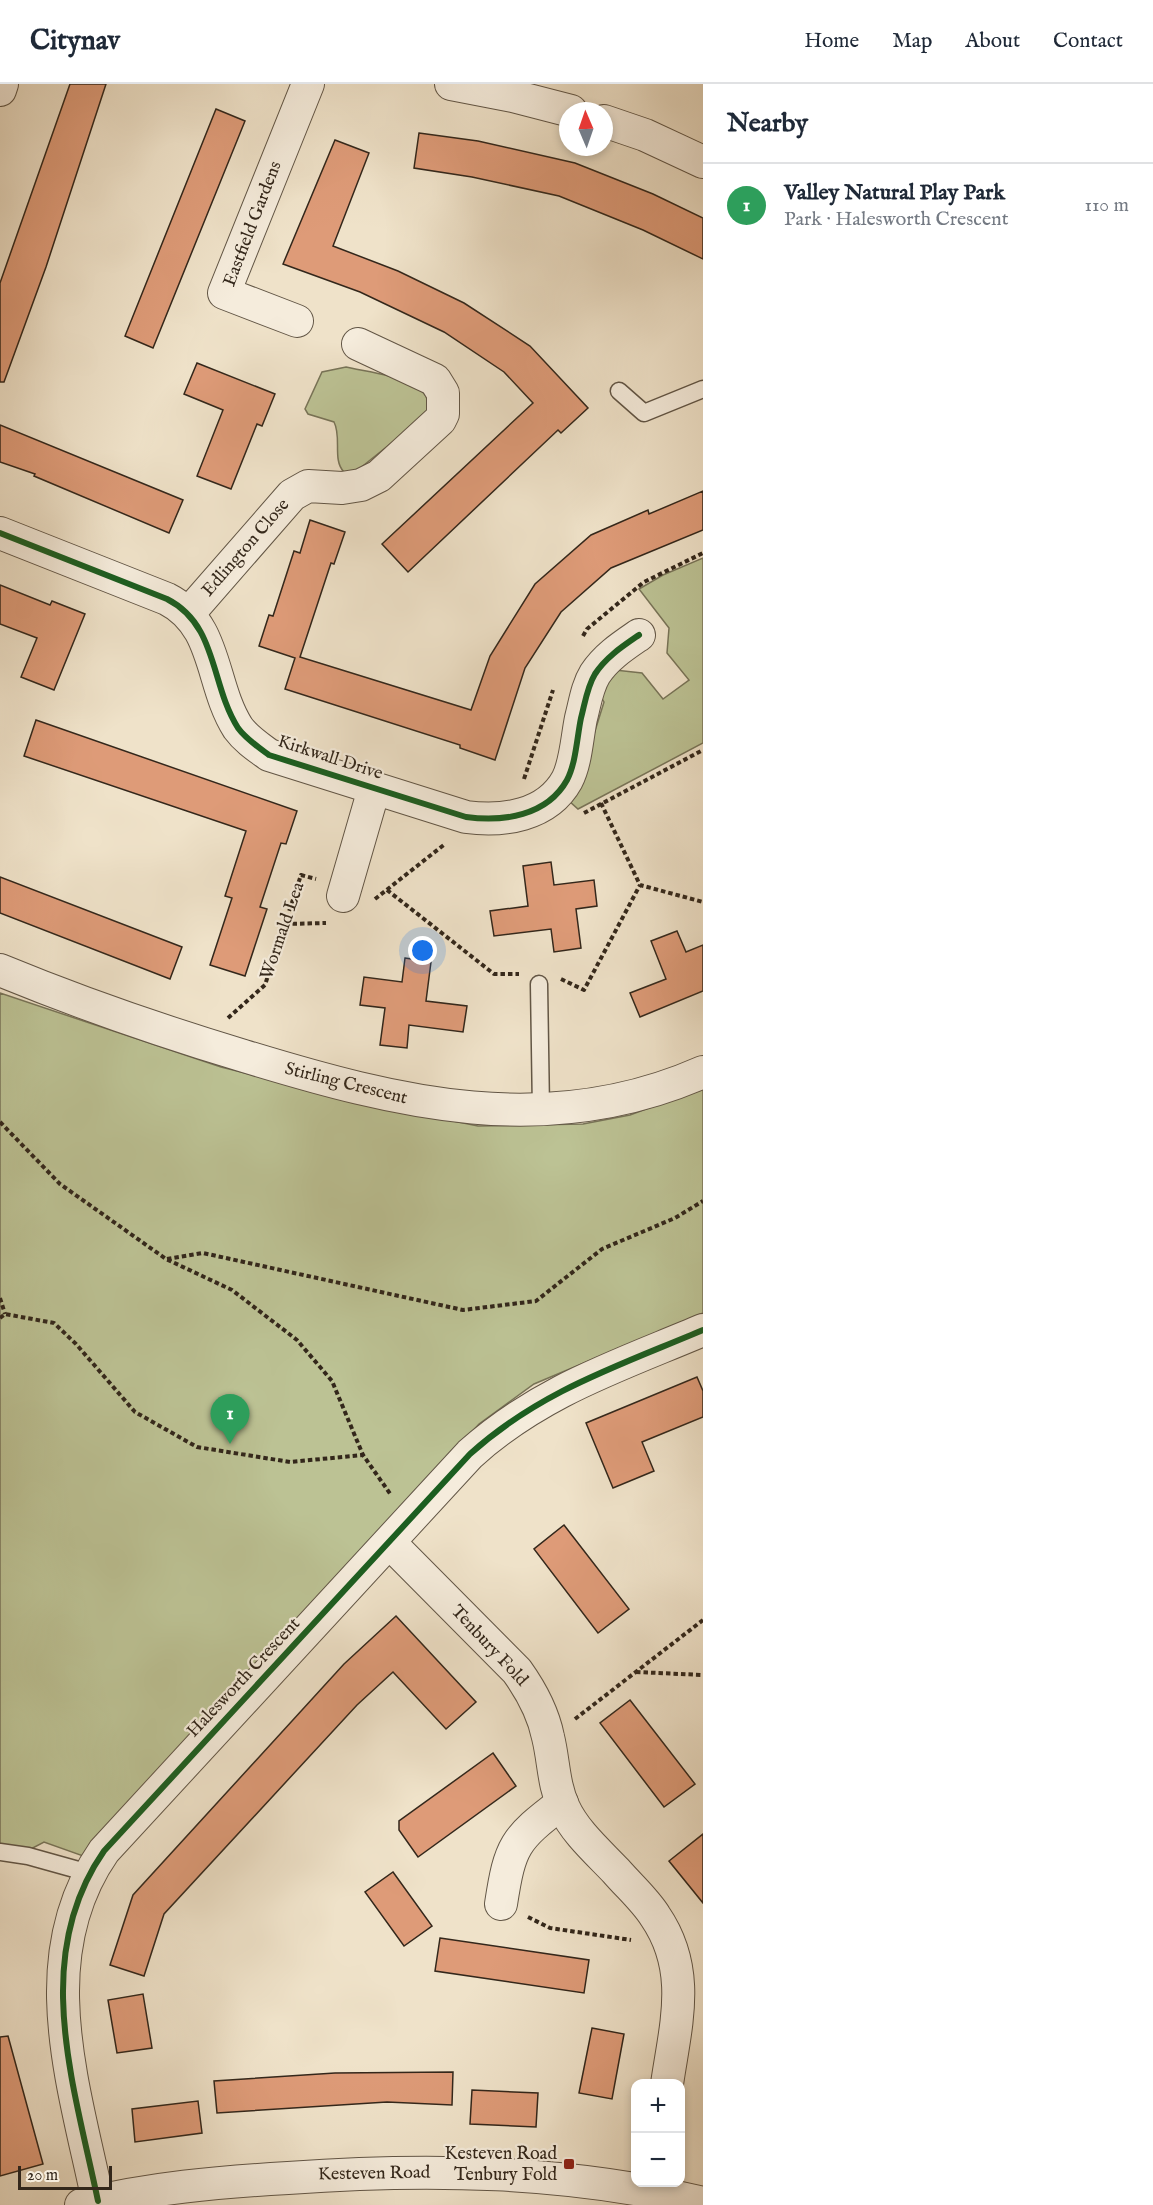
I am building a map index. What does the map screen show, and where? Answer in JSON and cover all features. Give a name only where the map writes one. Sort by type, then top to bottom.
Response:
[{"type":"street","points":[[0,90],[2,84]]},
{"type":"street","name":"Eastfield Gardens","points":[[297,321],[224,293],[308,84]]},
{"type":"street","points":[[451,84],[559,108]]},
{"type":"street","points":[[613,124],[645,135],[703,162]]},
{"type":"street","name":"Edlington Close","points":[[189,614],[292,495],[308,486],[342,488],[360,485],[378,476],[440,420],[444,399],[435,380],[358,344]]},
{"type":"street","name":"Kirkwall Drive","points":[[0,533],[167,599],[189,614],[203,637],[238,728],[252,743],[269,755],[466,817],[489,820],[512,818],[534,810],[554,798]]},
{"type":"street","points":[[554,798],[567,779],[587,692],[594,675],[605,661],[639,635]]},
{"type":"street","points":[[347,902],[374,789]]},
{"type":"street","name":"Stirling Crescent","points":[[0,970],[80,1003],[213,1047],[340,1086],[403,1100],[541,1110],[579,1107],[624,1099],[678,1083],[703,1072]]},
{"type":"street","name":"Halesworth Crescent","points":[[89,2203],[61,2005],[67,1937],[88,1873],[104,1851],[470,1454],[513,1419],[560,1390],[703,1330]]},
{"type":"street","name":"Tenbury Fold","points":[[400,1532],[517,1671],[535,1700],[549,1739],[551,1765],[562,1803],[578,1830],[654,1913],[667,1934],[676,1957],[680,1981],[668,2079]]},
{"type":"street","points":[[501,1904],[507,1864],[519,1839],[527,1829],[562,1803]]},
{"type":"street","name":"Kesteven Road","points":[[89,2203],[171,2188],[245,2193],[388,2172],[471,2173],[631,2184]]},
{"type":"street","name":"Kesteven Road","points":[[656,2187],[703,2203]]},
{"type":"lane","points":[[619,391],[644,413],[703,389]]},
{"type":"lane","points":[[539,977],[541,1110]]},
{"type":"lane","points":[[0,1852],[28,1856],[88,1873]]},
{"type":"path","points":[[554,798],[568,821],[703,750]]},
{"type":"path","points":[[601,803],[640,885],[703,902]]},
{"type":"path","points":[[285,924],[306,926],[347,902],[387,890],[462,831],[466,817]]},
{"type":"path","points":[[387,890],[494,974],[539,977],[584,990],[640,885]]},
{"type":"path","points":[[0,1122],[60,1184],[166,1259],[232,1290],[297,1340],[332,1381],[363,1455],[400,1532]]},
{"type":"path","points":[[166,1259],[203,1253],[463,1310],[536,1301],[602,1249],[675,1218],[703,1201]]},
{"type":"path","points":[[0,1298],[5,1314]]},
{"type":"path","points":[[0,1318],[5,1314],[54,1323],[76,1344],[135,1412],[197,1447],[290,1462],[363,1455]]},
{"type":"path","points":[[549,1739],[703,1620]]},
{"type":"path","points":[[636,1672],[703,1675]]},
{"type":"path","points":[[501,1904],[550,1928],[638,1941],[667,1934]]},
{"type":"green space","points":[[346,367],[401,379],[424,393],[428,403],[425,416],[354,473],[344,472],[340,467],[334,422],[308,414],[305,409],[322,372]]},
{"type":"green space","points":[[703,558],[703,743],[578,809],[568,800],[581,776],[604,702],[600,695],[615,670],[642,673],[663,699],[689,680],[667,653],[669,628],[639,589],[663,575]]},
{"type":"green space","points":[[0,993],[221,1067],[379,1106],[478,1126],[583,1124],[630,1115],[703,1088],[703,1313],[534,1384],[479,1424],[83,1856],[44,1842],[29,1850],[0,1846]]},
{"type":"building","points":[[70,84],[106,84],[46,267],[4,382],[0,382],[0,283]]},
{"type":"building","points":[[216,109],[245,121],[153,348],[125,336]]},
{"type":"building","points":[[419,133],[478,141],[575,163],[653,194],[703,218],[703,259],[643,230],[559,196],[472,177],[414,168]]},
{"type":"building","points":[[335,140],[369,153],[333,246],[398,271],[464,303],[530,346],[588,408],[561,433],[558,430],[408,572],[382,544],[533,403],[504,372],[444,332],[360,292],[283,264]]},
{"type":"building","points":[[197,363],[275,394],[262,426],[257,424],[231,489],[197,476],[223,410],[184,394]]},
{"type":"building","points":[[0,425],[183,500],[169,533],[34,476],[35,474],[0,462]]},
{"type":"building","points":[[703,491],[703,530],[611,568],[561,612],[525,668],[495,760],[460,748],[460,745],[285,689],[295,658],[259,646],[269,615],[273,616],[294,551],[300,553],[310,520],[345,532],[334,564],[331,563],[300,657],[471,710],[490,656],[535,584],[591,535],[648,510],[649,514]]},
{"type":"building","points":[[0,585],[50,605],[52,601],[85,614],[54,690],[21,677],[37,638],[0,624]]},
{"type":"building","points":[[36,720],[297,811],[286,844],[281,843],[260,907],[267,909],[245,976],[210,965],[232,898],[225,896],[246,831],[24,756]]},
{"type":"building","points":[[551,862],[554,885],[594,880],[597,906],[576,909],[581,948],[554,952],[551,929],[494,936],[490,911],[528,906],[523,866]]},
{"type":"building","points":[[0,877],[182,947],[170,979],[0,913]]},
{"type":"building","points":[[677,931],[686,952],[703,945],[703,991],[640,1017],[630,993],[666,979],[651,941]]},
{"type":"building","points":[[405,958],[431,962],[426,1001],[467,1006],[463,1032],[409,1025],[407,1048],[380,1045],[385,1008],[360,1005],[364,977],[402,982]]},
{"type":"building","points":[[697,1377],[703,1391],[703,1417],[642,1442],[654,1471],[613,1488],[586,1423]]},
{"type":"building","points":[[564,1525],[629,1609],[598,1633],[534,1549]]},
{"type":"building","points":[[396,1616],[476,1702],[446,1729],[393,1672],[357,1705],[164,1914],[144,1976],[110,1965],[133,1895],[344,1664]]},
{"type":"building","points":[[630,1700],[695,1784],[664,1807],[600,1723]]},
{"type":"building","points":[[493,1753],[516,1786],[418,1857],[399,1830],[399,1821]]},
{"type":"building","points":[[703,1834],[703,1903],[669,1861]]},
{"type":"building","points":[[393,1872],[432,1926],[404,1946],[365,1892]]},
{"type":"building","points":[[440,1938],[589,1960],[584,1993],[435,1971]]},
{"type":"building","points":[[143,1994],[152,2048],[117,2053],[108,2000]]},
{"type":"building","points":[[592,2028],[624,2034],[612,2099],[579,2093]]},
{"type":"building","points":[[8,2036],[43,2164],[0,2176],[0,2037]]},
{"type":"building","points":[[453,2072],[452,2105],[387,2102],[217,2113],[214,2081],[335,2073]]},
{"type":"building","points":[[472,2090],[538,2093],[536,2127],[470,2124]]},
{"type":"building","points":[[198,2101],[202,2133],[135,2142],[132,2109]]},
{"type":"cycle path","points":[[0,533],[167,599],[184,610],[196,624],[204,640],[222,693],[238,728],[269,755],[466,817],[495,818],[523,814],[548,802],[558,792],[567,780],[572,766],[586,695],[592,679],[610,657],[639,635]]},
{"type":"cycle path","points":[[98,2201],[70,2067],[64,2022],[63,1978],[68,1934],[82,1892],[104,1851],[470,1454],[524,1413],[552,1397],[610,1368],[703,1330]]},
{"type":"place","name":"Valley Natural Play Park","points":[[230,1444]]},
{"type":"place","name":"Kesteven Road Tenbury Fold","points":[[569,2164]]}]
